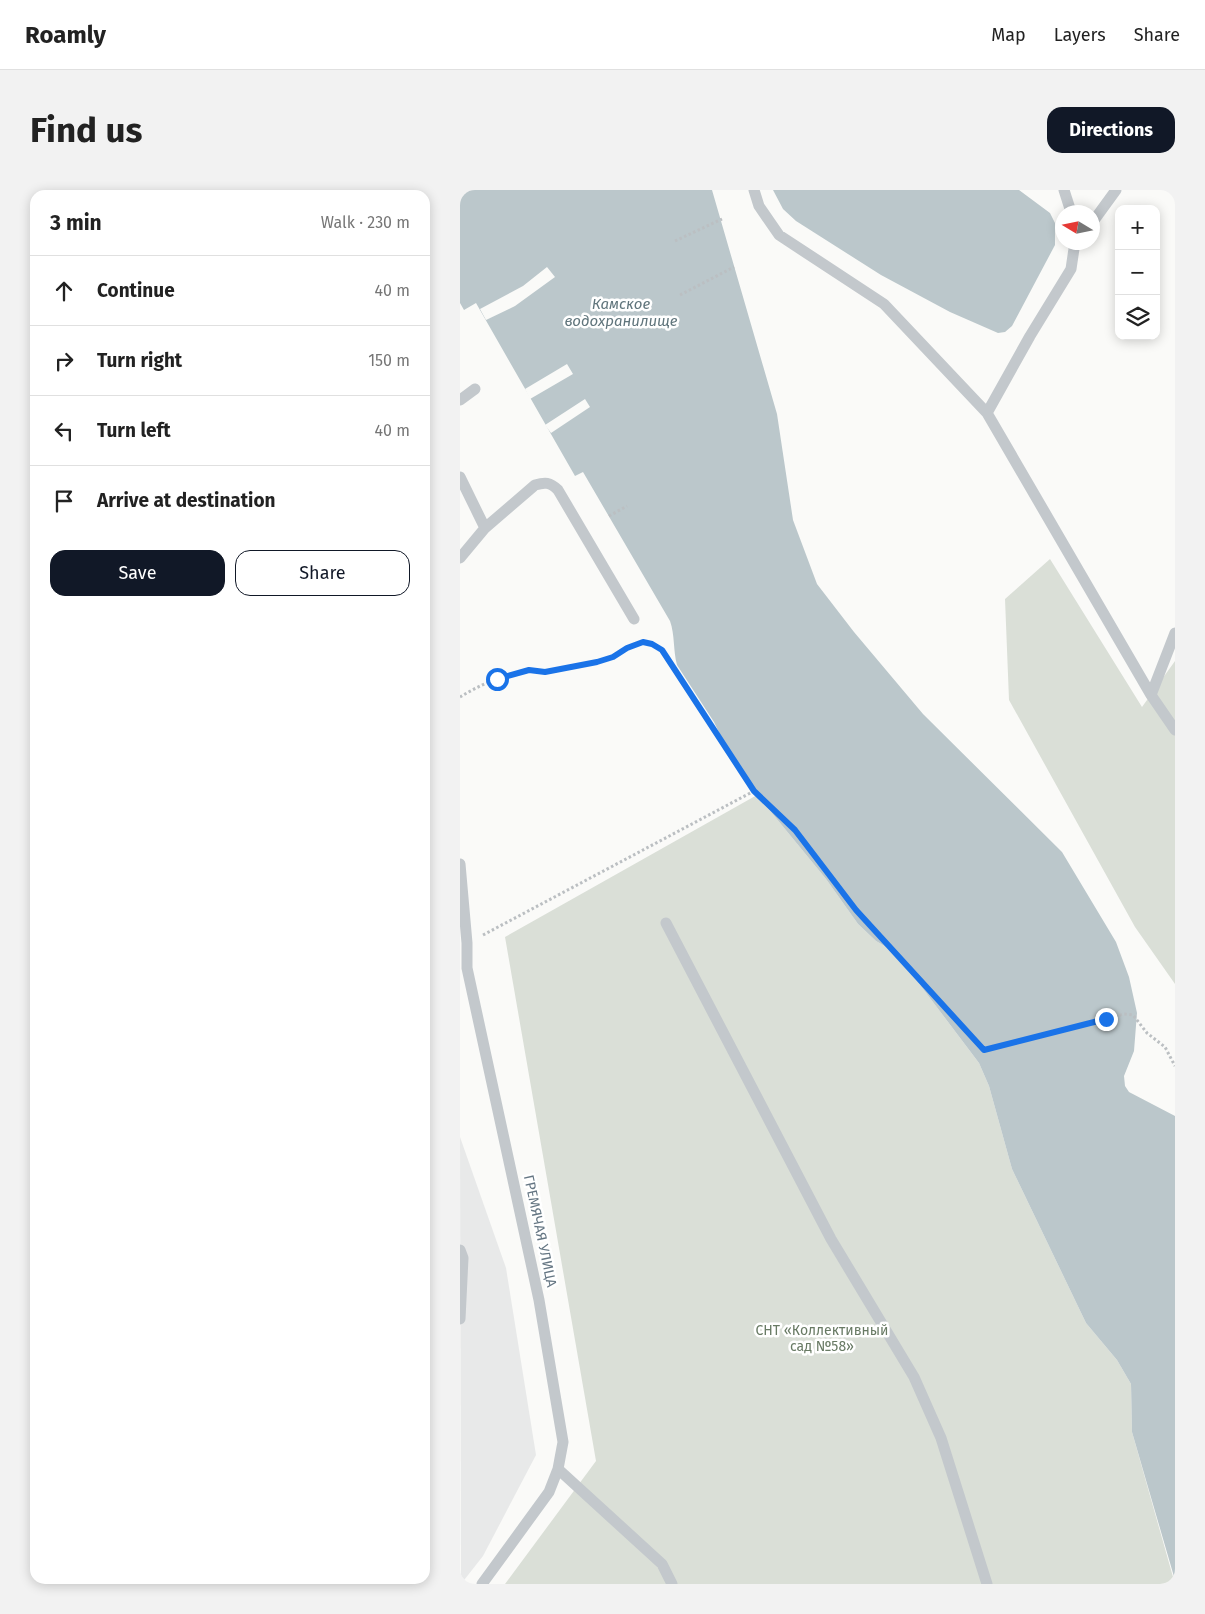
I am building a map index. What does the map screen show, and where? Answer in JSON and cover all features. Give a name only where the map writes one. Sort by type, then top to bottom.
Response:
[{"type":"lane","points":[[754,190],[759,206],[779,235],[884,304],[987,413],[1151,695],[1175,730]]},
{"type":"lane","points":[[1064,190],[1069,205]]},
{"type":"lane","points":[[1100,212],[1116,190]]},
{"type":"lane","points":[[987,413],[1030,336],[1072,269],[1076,250]]},
{"type":"lane","points":[[460,400],[475,389]]},
{"type":"lane","points":[[460,477],[485,528]]},
{"type":"lane","points":[[460,558],[485,528],[535,485],[543,483],[552,484],[558,490],[634,619]]},
{"type":"lane","points":[[1151,695],[1175,633]]},
{"type":"lane","name":"ГРЕМЯЧАЯ УЛИЦА","points":[[460,864],[468,943],[467,968],[539,1300],[564,1442],[558,1469],[549,1492],[482,1584]]},
{"type":"lane","points":[[666,923],[831,1239],[914,1377],[941,1438],[987,1584]]},
{"type":"lane","points":[[460,1250],[462,1258],[460,1318]]},
{"type":"lane","points":[[558,1469],[662,1564],[672,1584]]},
{"type":"path","points":[[675,241],[722,219]]},
{"type":"path","points":[[680,295],[734,267]]},
{"type":"path","points":[[608,516],[627,506]]},
{"type":"path","points":[[460,697],[481,684],[512,674],[529,670],[545,672],[597,662],[613,657],[627,648],[643,642],[652,644],[662,650],[754,791],[795,830],[856,910],[984,1050],[1124,1014],[1133,1015],[1147,1033],[1166,1047],[1175,1066]]},
{"type":"path","points":[[468,943],[754,791]]},
{"type":"shaded area","points":[[460,1137],[506,1268],[536,1455],[483,1556],[461,1584]]},
{"type":"green space","points":[[1050,559],[1142,707],[1175,661],[1175,984],[1135,927],[1009,700],[1005,599]]},
{"type":"green space","name":"СНТ «Коллективный сад №58»","points":[[757,795],[826,879],[858,924],[876,941],[888,948],[908,969],[979,1063],[989,1086],[1012,1169],[1086,1323],[1117,1360],[1131,1384],[1132,1432],[1175,1584],[505,1584],[596,1461],[505,937]]},
{"type":"water","name":"Камское водохранилище","points":[[460,190],[712,190],[777,414],[793,520],[817,584],[854,632],[923,714],[1062,852],[1116,942],[1129,977],[1137,1013],[1134,1051],[1124,1076],[1125,1086],[1129,1092],[1175,1116],[1175,1580],[1132,1432],[1131,1384],[1117,1360],[1086,1323],[1012,1169],[989,1086],[979,1063],[908,969],[888,948],[876,941],[858,924],[826,879],[757,795],[731,757],[714,722],[677,665],[670,621],[583,472],[575,476],[476,303],[464,310],[460,303]]},
{"type":"water","points":[[773,190],[1019,190],[1050,213],[1055,223],[1055,245],[1012,326],[1005,332],[998,333],[950,312],[881,275],[796,221],[783,209]]},
{"type":"pier","points":[[547,267],[555,277],[515,306],[486,320],[480,309],[523,286]]},
{"type":"pier","points":[[567,364],[573,374],[530,399],[525,389]]},
{"type":"pier","points":[[585,399],[590,407],[551,433],[545,425]]},
{"type":"route","points":[[497,679],[529,670],[545,672],[597,662],[613,657],[627,648],[643,642],[652,644],[662,650],[754,791],[795,830],[856,910],[984,1050],[1106,1019]]}]
